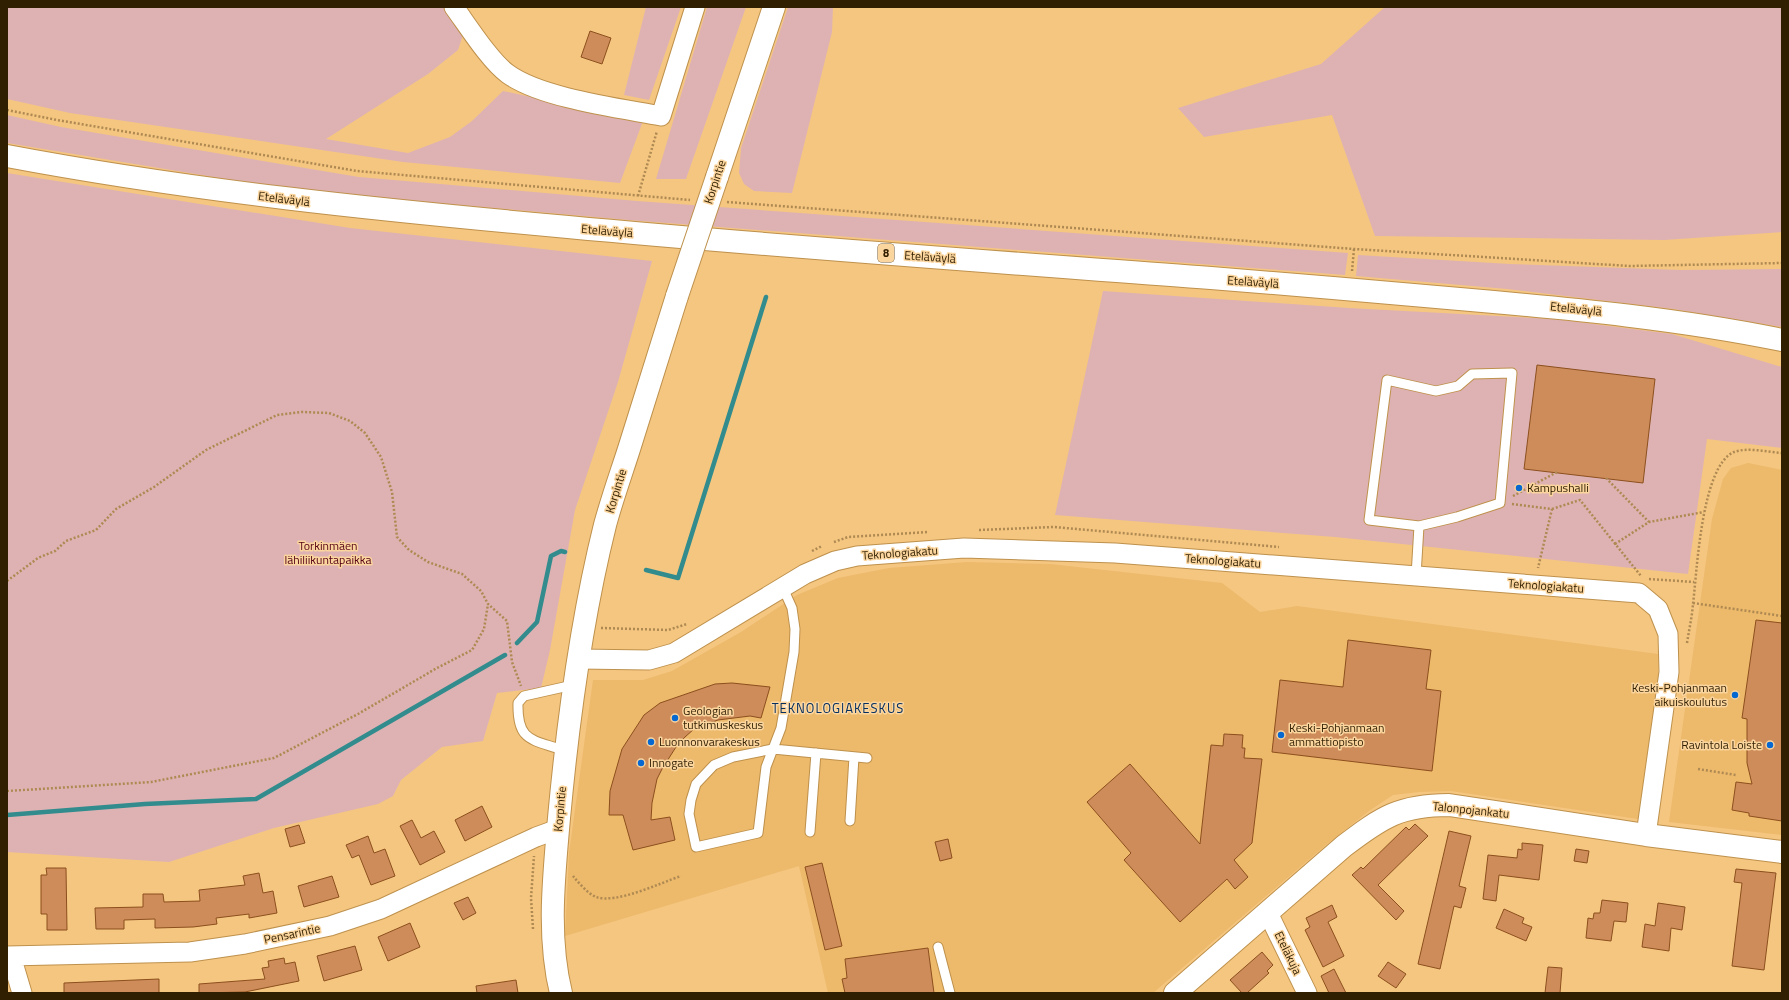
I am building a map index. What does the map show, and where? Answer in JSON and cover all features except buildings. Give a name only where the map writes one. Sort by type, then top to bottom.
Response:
[{"type":"main road","name":"Korpintie","points":[[561,993],[556,974],[552,906],[565,751],[579,659],[606,524],[677,296],[774,7]]},
{"type":"main road","name":"Eteläväylä","points":[[7,156],[157,182],[309,202],[657,235],[1350,289],[1592,310],[1690,324],[1777,340]]},
{"type":"main road","name":"Talonpojankatu","points":[[1175,993],[1344,846],[1372,825],[1410,808],[1426,805],[1449,805],[1646,835],[1782,852]]},
{"type":"street","points":[[454,7],[488,52],[507,73],[527,85],[597,104],[661,116],[695,7]]},
{"type":"street","name":"Teknologiakatu","points":[[579,659],[649,660],[674,653],[817,568],[850,558],[964,548],[1115,553],[1639,593],[1658,609],[1668,634],[1669,672],[1646,835]]},
{"type":"street","name":"Pensarintie","points":[[9,956],[190,952],[245,944],[330,926],[381,909],[536,837],[558,829]]},
{"type":"street","name":"Eteläkuja","points":[[1268,912],[1307,993]]},
{"type":"street","points":[[9,956],[22,993]]},
{"type":"lane","points":[[1512,373],[1500,503],[1457,517],[1419,526],[1370,520],[1387,380],[1436,390],[1458,386],[1472,374],[1512,373]]},
{"type":"lane","points":[[1416,576],[1419,526]]},
{"type":"lane","points":[[782,588],[792,608],[795,629],[794,652],[781,728],[773,749],[766,767],[758,833],[696,847],[689,814],[693,791],[702,776],[719,762],[752,752],[773,749],[867,758]]},
{"type":"lane","points":[[565,751],[527,737],[520,729],[518,703],[524,696],[575,685]]},
{"type":"lane","points":[[810,832],[816,753]]},
{"type":"lane","points":[[850,821],[854,757]]},
{"type":"lane","points":[[938,947],[950,993]]},
{"type":"path","points":[[7,110],[57,120],[357,171],[693,200]]},
{"type":"path","points":[[638,196],[661,116]]},
{"type":"path","points":[[725,202],[1354,249],[1629,266],[1782,263]]},
{"type":"path","points":[[1350,289],[1354,249]]},
{"type":"path","points":[[7,581],[38,558],[55,551],[66,541],[96,530],[116,509],[154,487],[206,450],[276,415],[309,412],[329,413],[350,421],[365,433],[381,457],[390,485],[397,537],[409,550],[428,562],[462,574],[481,591],[488,604],[507,621],[512,662],[524,696]]},
{"type":"path","points":[[1686,644],[1693,603],[1697,555],[1704,512],[1707,497],[1721,463],[1733,452],[1747,450],[1782,453]]},
{"type":"path","points":[[1500,503],[1557,472]]},
{"type":"path","points":[[1606,478],[1649,522]]},
{"type":"path","points":[[1500,503],[1552,509],[1580,500],[1642,578]]},
{"type":"path","points":[[1538,569],[1552,509]]},
{"type":"path","points":[[1615,544],[1649,522],[1704,512]]},
{"type":"path","points":[[1693,603],[1782,616]]},
{"type":"path","points":[[7,791],[152,782],[274,758],[358,714],[437,668],[472,650],[484,629],[488,604]]},
{"type":"path","points":[[1698,769],[1736,775]]},
{"type":"path","points":[[532,868],[569,872],[582,886],[595,896],[605,899],[622,896],[680,876]]},
{"type":"shaded area","name":"Keski-Pohjanmaan aikuiskoulutus","points":[[1748,463],[1782,470],[1782,835],[1669,822],[1712,519],[1723,479],[1731,468]]},
{"type":"shaded area","name":"Keski-Pohjanmaan ammattiopisto","points":[[967,562],[1050,564],[1222,583],[1260,612],[1297,606],[1658,654],[1658,678],[1638,819],[1451,791],[1419,792],[1393,795],[1369,811],[1327,844],[1153,993],[828,993],[799,866],[565,936],[569,853],[593,680],[643,680],[672,671],[741,632],[797,595],[838,578],[889,568]]},
{"type":"green space","points":[[7,7],[443,7],[464,32],[458,50],[428,74],[326,139],[408,153],[450,137],[472,121],[503,91],[643,121],[620,183],[403,162],[70,113],[7,99]]},
{"type":"green space","points":[[646,7],[681,7],[649,100],[624,95]]},
{"type":"green space","points":[[707,7],[746,7],[686,179],[656,179]]},
{"type":"green space","points":[[788,7],[833,7],[832,32],[792,193],[754,191],[744,184],[739,173],[741,148]]},
{"type":"green space","points":[[1385,7],[1782,7],[1782,232],[1664,240],[1375,236],[1332,115],[1204,137],[1178,108],[1321,64]]},
{"type":"green space","points":[[7,115],[61,127],[359,177],[637,201],[1348,253],[1345,275],[628,220],[361,196],[238,181],[7,143]]},
{"type":"green space","name":"Torkinmäen lähiliikuntapaikka","points":[[7,173],[350,228],[652,261],[618,382],[575,510],[550,650],[541,688],[497,693],[483,741],[442,747],[401,780],[393,796],[378,804],[274,828],[169,862],[7,852]]},
{"type":"green space","points":[[1358,255],[1510,264],[1681,270],[1782,269],[1782,327],[1673,309],[1507,289],[1356,276]]},
{"type":"green space","points":[[1103,291],[1349,308],[1554,319],[1672,334],[1782,367],[1782,448],[1707,439],[1688,574],[1335,537],[1055,515]]},
{"type":"waterway","points":[[646,570],[678,578],[766,297]]},
{"type":"waterway","points":[[517,643],[537,622],[551,556],[561,551],[565,552]]},
{"type":"waterway","points":[[7,815],[145,804],[256,799],[505,655]]},
{"type":"place","name":"Kampushalli","points":[[1519,488]]},
{"type":"place","name":"Keski-Pohjanmaan aikuiskoulutus","points":[[1735,695]]},
{"type":"place","name":"Geologian tutkimuskeskus","points":[[675,718]]},
{"type":"place","name":"Keski-Pohjanmaan ammattiopisto","points":[[1281,735]]},
{"type":"place","name":"Luonnonvarakeskus","points":[[651,742]]},
{"type":"place","name":"Ravintola Loiste","points":[[1770,745]]},
{"type":"place","name":"Innogate","points":[[641,763]]},
{"type":"district","name":"TEKNOLOGIAKESKUS","points":[[838,708]]}]
